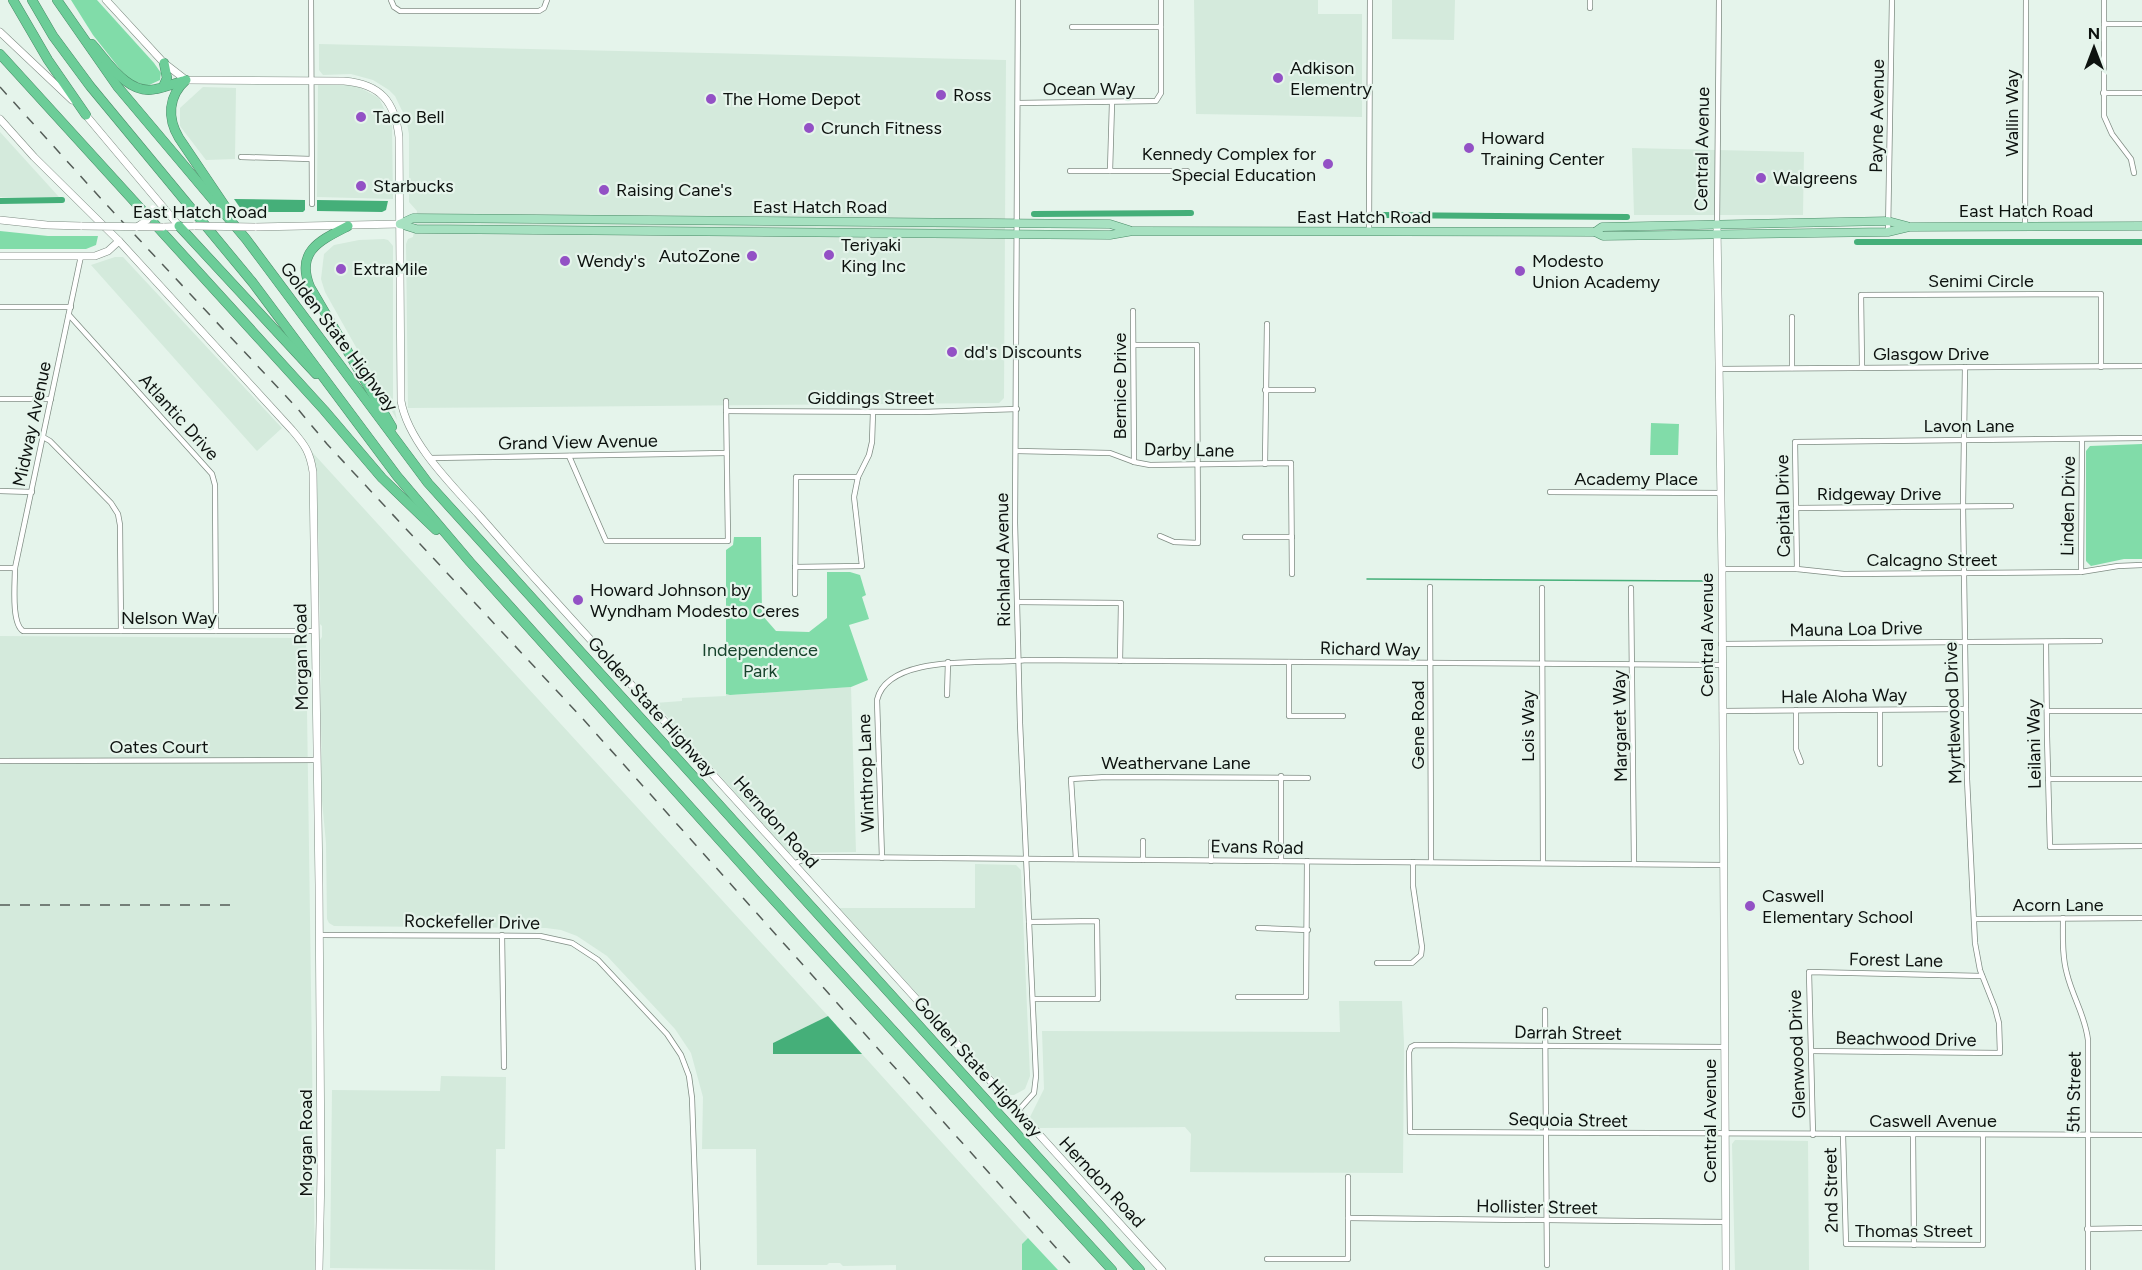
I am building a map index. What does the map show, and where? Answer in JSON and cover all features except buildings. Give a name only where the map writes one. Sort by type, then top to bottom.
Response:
[{"type":"highway","points":[[13,0],[48,60],[86,115]]},
{"type":"highway","name":"Golden State Highway","points":[[32,0],[53,36],[90,86],[260,291],[397,476],[470,562],[760,885],[1112,1270]]},
{"type":"highway","name":"Golden State Highway","points":[[57,0],[117,86],[246,239],[428,483],[1140,1270]]},
{"type":"highway","points":[[65,13],[127,82],[145,90],[186,81]]},
{"type":"highway","points":[[0,54],[324,410],[382,478],[470,562]]},
{"type":"highway","points":[[163,87],[167,78],[164,63]]},
{"type":"highway","points":[[186,81],[173,97],[171,113],[173,126],[246,239]]},
{"type":"highway","points":[[178,226],[281,335],[354,417]]},
{"type":"highway","points":[[348,226],[314,246],[306,261],[304,271],[306,279],[406,453]]},
{"type":"main road","name":"East Hatch Road","points":[[400,224],[413,218],[1110,224],[1133,231]]},
{"type":"main road","name":"East Hatch Road","points":[[1595,232],[1602,227],[1888,221],[1910,227]]},
{"type":"main road","name":"East Hatch Road","points":[[400,224],[416,229],[1110,235],[1133,231],[1595,232],[1603,236],[1888,232],[1910,227],[2142,226]]},
{"type":"street","points":[[106,0],[164,63],[186,81]]},
{"type":"street","points":[[311,0],[312,204]]},
{"type":"street","points":[[392,0],[394,7],[400,11],[539,11],[544,8],[547,0]]},
{"type":"street","name":"Richland Avenue","points":[[1017,1112],[1031,1098],[1035,1089],[1036,1069],[1018,661],[1015,477],[1017,451],[1018,0]]},
{"type":"street","points":[[1072,27],[1161,27],[1161,0]]},
{"type":"street","points":[[1369,231],[1370,0]]},
{"type":"street","points":[[1590,0],[1590,8]]},
{"type":"street","name":"Central Avenue","points":[[1719,0],[1717,234],[1722,569],[1726,1270]]},
{"type":"street","name":"Payne Avenue","points":[[1888,232],[1892,0]]},
{"type":"street","name":"Wallin Way","points":[[2025,226],[2026,0]]},
{"type":"street","points":[[2104,0],[2103,108],[2107,125],[2131,159],[2134,173]]},
{"type":"street","points":[[2104,24],[2142,24]]},
{"type":"street","name":"Ocean Way","points":[[1018,103],[1151,103],[1159,99],[1161,93],[1161,27]]},
{"type":"street","points":[[0,32],[86,115],[178,226]]},
{"type":"street","name":"Herndon Road","points":[[186,81],[344,81],[365,85],[378,92],[389,104],[397,119],[399,137],[400,401],[410,428],[430,458],[540,584],[1162,1270]]},
{"type":"street","points":[[2103,93],[2142,93]]},
{"type":"street","points":[[1110,171],[1112,103]]},
{"type":"street","name":"Morgan Road","points":[[0,120],[119,241],[292,430],[306,446],[310,455],[313,472],[320,934],[319,1270]]},
{"type":"street","points":[[241,157],[311,159]]},
{"type":"street","points":[[1070,171],[1187,171]]},
{"type":"street","points":[[137,227],[147,220],[153,209],[149,190]]},
{"type":"street","name":"East Hatch Road","points":[[0,220],[47,225],[137,227],[400,224]]},
{"type":"street","points":[[0,256],[95,256],[119,241]]},
{"type":"street","name":"Midway Avenue","points":[[23,631],[18,627],[16,618],[15,568],[81,256]]},
{"type":"street","name":"Senimi Circle","points":[[1862,367],[1861,295],[2101,294],[2101,367]]},
{"type":"street","points":[[0,307],[71,307]]},
{"type":"street","name":"Bernice Drive","points":[[1133,311],[1134,462]]},
{"type":"street","name":"Atlantic Drive","points":[[69,315],[212,474],[215,485],[216,631]]},
{"type":"street","points":[[1792,317],[1792,368]]},
{"type":"street","points":[[1265,464],[1267,324]]},
{"type":"street","points":[[1134,345],[1197,345],[1198,543],[1174,542],[1160,536]]},
{"type":"street","name":"Glasgow Drive","points":[[1720,369],[2142,366]]},
{"type":"street","name":"Myrtlewood Drive","points":[[1965,367],[1962,440],[1963,573],[1967,779],[1975,943],[1982,976],[1995,1008],[2000,1032],[2000,1053]]},
{"type":"street","points":[[1265,390],[1313,390]]},
{"type":"street","points":[[0,399],[51,399]]},
{"type":"street","points":[[569,456],[606,541],[728,541],[726,401]]},
{"type":"street","name":"Giddings Street","points":[[726,411],[873,412],[1017,409]]},
{"type":"street","points":[[795,567],[862,566],[854,507],[858,477],[872,442],[873,412]]},
{"type":"street","points":[[43,436],[103,495],[118,514],[121,631]]},
{"type":"street","name":"Lavon Lane","points":[[1795,442],[2142,438]]},
{"type":"street","name":"Linden Drive","points":[[2081,572],[2082,440]]},
{"type":"street","name":"Capital Drive","points":[[1795,442],[1797,569]]},
{"type":"street","name":"Darby Lane","points":[[1017,451],[1110,453],[1150,465],[1291,463],[1292,537]]},
{"type":"street","name":"Grand View Avenue","points":[[430,458],[726,453]]},
{"type":"street","points":[[795,594],[796,477],[858,477]]},
{"type":"street","points":[[0,492],[32,492]]},
{"type":"street","name":"Academy Place","points":[[1550,492],[1721,493]]},
{"type":"street","name":"Ridgeway Drive","points":[[1796,508],[2011,506]]},
{"type":"street","points":[[1245,537],[1292,537],[1292,574]]},
{"type":"street","name":"Calcagno Street","points":[[1722,569],[1797,569],[1844,574],[2081,572],[2142,565]]},
{"type":"street","points":[[0,568],[15,568]]},
{"type":"street","name":"Gene Road","points":[[1430,587],[1431,862]]},
{"type":"street","name":"Lois Way","points":[[1542,588],[1543,863]]},
{"type":"street","name":"Margaret Way","points":[[1631,588],[1634,864]]},
{"type":"street","points":[[1018,602],[1121,603],[1120,661]]},
{"type":"street","name":"Nelson Way","points":[[23,631],[315,631]]},
{"type":"street","name":"Mauna Loa Drive","points":[[1721,644],[2100,641]]},
{"type":"street","name":"Leilani Way","points":[[2046,642],[2050,847],[2142,846]]},
{"type":"street","name":"Richard Way","points":[[1018,661],[1721,665]]},
{"type":"street","name":"Winthrop Lane","points":[[882,858],[877,699],[884,684],[896,676],[948,662],[1018,661]]},
{"type":"street","points":[[947,695],[948,662]]},
{"type":"street","points":[[1289,662],[1289,716],[1343,716]]},
{"type":"street","name":"Hale Aloha Way","points":[[1722,711],[1966,709]]},
{"type":"street","points":[[1796,710],[1796,749],[1801,762]]},
{"type":"street","points":[[1880,710],[1880,765]]},
{"type":"street","points":[[2047,711],[2142,711]]},
{"type":"street","name":"Oates Court","points":[[0,761],[317,760]]},
{"type":"street","points":[[1281,776],[1281,861]]},
{"type":"street","name":"Weathervane Lane","points":[[1076,859],[1071,779],[1308,777]]},
{"type":"street","points":[[2048,779],[2142,779]]},
{"type":"street","points":[[1143,841],[1143,860]]},
{"type":"street","points":[[1211,842],[1211,861]]},
{"type":"street","name":"Evans Road","points":[[793,864],[810,857],[1724,865]]},
{"type":"street","points":[[1238,997],[1306,997],[1307,861]]},
{"type":"street","points":[[1377,963],[1412,963],[1421,955],[1422,946],[1413,886],[1413,862]]},
{"type":"street","name":"5th Street","points":[[2063,918],[2064,961],[2071,987],[2084,1017],[2088,1040],[2088,1270]]},
{"type":"street","name":"Acorn Lane","points":[[1975,919],[2142,918]]},
{"type":"street","points":[[1029,922],[1097,921],[1098,999],[1033,999]]},
{"type":"street","points":[[1258,928],[1308,930]]},
{"type":"street","name":"Rockefeller Drive","points":[[320,934],[552,937],[572,943],[591,954],[667,1034],[681,1055],[692,1098],[698,1270]]},
{"type":"street","points":[[502,935],[504,1067]]},
{"type":"street","name":"Forest Lane","points":[[1809,972],[1982,976]]},
{"type":"street","name":"Glenwood Drive","points":[[1809,972],[1813,1135]]},
{"type":"street","points":[[1545,1010],[1547,1265]]},
{"type":"street","name":"Darrah Street","points":[[1410,1132],[1410,1052],[1411,1047],[1415,1044],[1725,1047]]},
{"type":"street","name":"Beachwood Drive","points":[[1812,1051],[2000,1053]]},
{"type":"street","name":"Sequoia Street","points":[[1410,1132],[1725,1135]]},
{"type":"street","name":"Caswell Avenue","points":[[1725,1135],[2142,1135]]},
{"type":"street","name":"2nd Street","points":[[1844,1135],[1846,1244]]},
{"type":"street","points":[[1913,1135],[1914,1245]]},
{"type":"street","name":"Thomas Street","points":[[1846,1244],[1983,1245],[1983,1135]]},
{"type":"street","points":[[1267,1259],[1348,1260],[1348,1177]]},
{"type":"street","name":"Hollister Street","points":[[1348,1218],[1726,1222]]},
{"type":"street","points":[[2087,1229],[2142,1228]]},
{"type":"shaded area","name":"Adkison Elementry","points":[[1194,0],[1318,0],[1318,14],[1362,14],[1362,117],[1196,114]]},
{"type":"shaded area","points":[[1392,0],[1455,0],[1454,40],[1392,39]]},
{"type":"shaded area","points":[[319,44],[1006,60],[1004,398],[999,403],[408,408],[406,244],[408,239],[413,237],[417,211],[409,202],[409,134],[406,119],[395,96],[373,80],[351,74],[323,75],[319,70]]},
{"type":"shaded area","points":[[318,85],[355,85],[379,98],[392,126],[393,199],[317,197]]},
{"type":"shaded area","points":[[203,87],[236,88],[235,159],[206,160],[180,126],[180,108]]},
{"type":"shaded area","points":[[0,132],[59,197],[0,197]]},
{"type":"shaded area","points":[[1632,148],[1804,152],[1803,215],[1634,215]]},
{"type":"shaded area","points":[[234,199],[305,200],[305,210],[303,212],[243,212]]},
{"type":"shaded area","points":[[317,200],[388,201],[386,210],[382,212],[317,211]]},
{"type":"shaded area","points":[[384,239],[393,246],[393,401],[397,420],[325,292],[321,279],[324,254],[334,245],[359,240]]},
{"type":"shaded area","points":[[115,257],[123,257],[282,428],[257,451],[91,265]]},
{"type":"shaded area","points":[[312,452],[828,1016],[773,1043],[773,1054],[862,1054],[1028,1238],[1022,1244],[1022,1270],[896,1270],[896,1265],[843,1266],[840,1263],[757,1265],[756,1149],[702,1149],[703,1097],[691,1053],[675,1029],[607,956],[577,936],[561,930],[546,928],[334,926],[329,923],[322,801],[320,640],[322,626],[320,624],[317,476]]},
{"type":"shaded area","points":[[0,636],[306,638],[315,1270],[0,1270]]},
{"type":"shaded area","points":[[851,687],[856,852],[789,853],[655,703],[682,701],[682,698],[726,696],[726,694]]},
{"type":"shaded area","points":[[975,864],[1016,865],[1021,870],[1030,1076],[1025,1089],[1014,1095],[1010,1095],[839,908],[975,908]]},
{"type":"shaded area","points":[[1339,1001],[1402,1001],[1403,1173],[1190,1172],[1191,1134],[1185,1127],[1039,1128],[1030,1117],[1044,1089],[1042,1031],[1340,1032]]},
{"type":"shaded area","points":[[828,1016],[862,1054],[773,1054],[773,1043]]},
{"type":"shaded area","points":[[441,1076],[506,1077],[505,1149],[496,1149],[495,1270],[330,1268],[332,1090],[440,1091]]},
{"type":"shaded area","points":[[1735,1140],[1808,1141],[1809,1270],[1735,1270],[1732,1144]]},
{"type":"green space","points":[[71,0],[97,0],[154,63],[161,73],[160,80],[147,86],[131,80],[123,73],[93,35]]},
{"type":"green space","points":[[0,231],[48,236],[98,236],[96,245],[86,249],[0,249]]},
{"type":"green space","points":[[1651,423],[1679,424],[1678,455],[1650,455]]},
{"type":"green space","points":[[2142,444],[2142,559],[2124,559],[2091,566],[2086,561],[2086,451],[2090,446]]},
{"type":"green space","name":"Independence Park","points":[[734,537],[761,537],[762,615],[776,631],[809,632],[827,618],[827,572],[850,572],[860,575],[866,595],[862,597],[869,619],[849,625],[868,680],[851,687],[726,694],[726,550],[733,545]]},
{"type":"green space","points":[[1028,1238],[1058,1270],[1022,1270],[1022,1244]]},
{"type":"waterway","points":[[0,201],[62,200]]},
{"type":"waterway","points":[[1034,214],[1191,213]]},
{"type":"waterway","points":[[1380,215],[1627,217]]},
{"type":"waterway","points":[[1857,242],[2142,242]]},
{"type":"waterway","points":[[1367,579],[1707,581]]},
{"type":"railway","points":[[0,87],[583,719],[1076,1270]]},
{"type":"railway","points":[[0,905],[230,905]]},
{"type":"place","name":"Adkison Elementry","points":[[1278,78]]},
{"type":"place","name":"Ross","points":[[941,95]]},
{"type":"place","name":"The Home Depot","points":[[711,99]]},
{"type":"place","name":"Taco Bell","points":[[361,117]]},
{"type":"place","name":"Crunch Fitness","points":[[809,128]]},
{"type":"place","name":"Howard Training Center","points":[[1469,148]]},
{"type":"place","name":"Kennedy Complex for Special Education","points":[[1328,164]]},
{"type":"place","name":"Walgreens","points":[[1761,178]]},
{"type":"place","name":"Starbucks","points":[[361,186]]},
{"type":"place","name":"Raising Cane's","points":[[604,190]]},
{"type":"place","name":"Teriyaki King Inc","points":[[829,255]]},
{"type":"place","name":"AutoZone","points":[[752,256]]},
{"type":"place","name":"Wendy's","points":[[565,261]]},
{"type":"place","name":"ExtraMile","points":[[341,269]]},
{"type":"place","name":"Modesto Union Academy","points":[[1520,271]]},
{"type":"place","name":"dd's Discounts","points":[[952,352]]},
{"type":"place","name":"Howard Johnson by Wyndham Modesto Ceres","points":[[578,600]]},
{"type":"place","name":"Caswell Elementary School","points":[[1750,906]]}]
